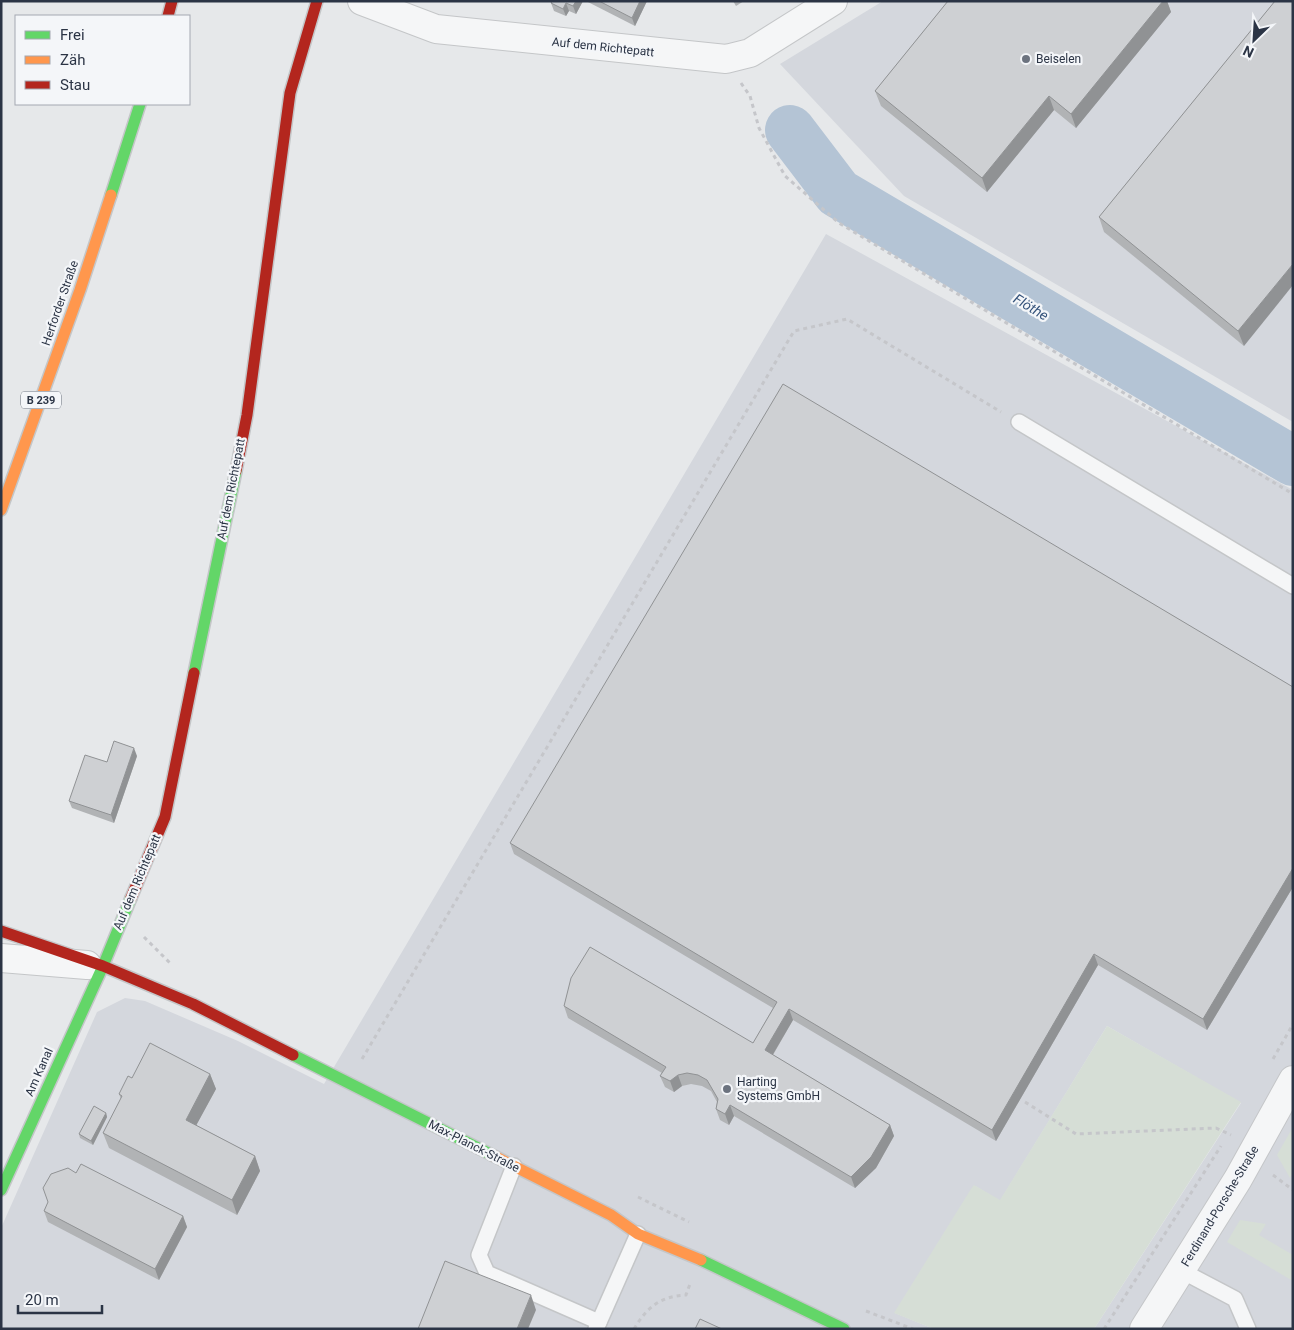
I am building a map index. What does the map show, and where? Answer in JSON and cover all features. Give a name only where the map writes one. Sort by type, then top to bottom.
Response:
[{"type":"street","points":[[168,15],[172,1]]},
{"type":"street","name":"Auf dem Richtepatt","points":[[102,966],[165,817],[247,415],[290,94],[317,1]]},
{"type":"street","name":"Auf dem Richtepatt","points":[[362,1],[436,30],[726,60],[750,52],[833,1]]},
{"type":"street","name":"Herforder Straße","points":[[1,510],[80,290],[140,105]]},
{"type":"street","name":"Max-Planck-Straße","points":[[1,930],[102,966],[193,1004],[611,1216],[638,1234],[699,1259],[844,1329]]},
{"type":"street","name":"Max-Planck-Straße","points":[[1,958],[102,966]]},
{"type":"street","name":"Am Kanal","points":[[1,1190],[102,966]]},
{"type":"street","name":"Ferdinand-Porsche-Straße","points":[[1144,1329],[1182,1271],[1255,1149],[1293,1080]]},
{"type":"lane","points":[[1019,422],[1293,586]]},
{"type":"lane","points":[[514,1166],[479,1255],[487,1272],[598,1325],[638,1234]]},
{"type":"lane","points":[[1182,1271],[1235,1299],[1248,1329]]},
{"type":"path","points":[[726,60],[750,96],[758,128],[785,176],[839,223],[1293,494]]},
{"type":"path","points":[[342,1079],[363,1058],[794,331],[847,319],[1019,422]]},
{"type":"path","points":[[1268,1067],[1293,1024]]},
{"type":"path","points":[[1025,1102],[1076,1134],[1216,1128],[1270,1157],[1268,1164],[1271,1172],[1293,1190]]},
{"type":"path","points":[[1104,1329],[1234,1126]]},
{"type":"path","points":[[634,1329],[651,1307],[670,1296],[686,1295],[699,1259]]},
{"type":"shaded area","points":[[883,1],[1293,1],[1293,422],[904,196],[780,64]]},
{"type":"shaded area","points":[[826,234],[1293,490],[1293,1329],[1094,1329],[1241,1103],[1107,1026],[1000,1201],[975,1186],[895,1313],[934,1329],[1,1329],[1,1228],[97,1012],[125,998],[145,1001],[238,1041],[324,1084]]},
{"type":"shaded area","points":[[1107,1026],[1241,1102],[1094,1329],[934,1329],[894,1313],[974,1185],[1000,1200]]},
{"type":"shaded area","points":[[1293,1127],[1293,1173],[1290,1178],[1277,1155]]},
{"type":"shaded area","points":[[1240,1220],[1266,1224],[1259,1235],[1293,1255],[1293,1281],[1227,1242]]},
{"type":"building","points":[[552,1],[576,1],[573,6],[566,3],[563,9],[551,3]]},
{"type":"building","points":[[599,1],[640,1],[632,18]]},
{"type":"building","name":"Beiselen","points":[[948,1],[1163,1],[1071,114],[1049,96],[982,178],[875,91]]},
{"type":"building","points":[[1275,1],[1293,1],[1293,264],[1238,331],[1099,217]]},
{"type":"building","points":[[783,384],[1293,687],[1293,868],[1203,1019],[1094,954],[992,1130],[789,1009],[765,1050],[890,1125],[871,1157],[851,1177],[730,1105],[725,1114],[716,1109],[718,1099],[707,1080],[698,1075],[687,1073],[678,1075],[670,1081],[660,1076],[666,1067],[564,1006],[571,978],[590,947],[753,1043],[777,1002],[510,843]]},
{"type":"building","points":[[114,741],[134,748],[111,815],[69,801],[85,755],[107,762]]},
{"type":"building","points":[[150,1043],[210,1074],[186,1120],[255,1156],[232,1200],[103,1133],[122,1096],[119,1094],[128,1076],[132,1078]]},
{"type":"building","points":[[94,1106],[106,1113],[91,1141],[79,1134]]},
{"type":"building","points":[[81,1164],[183,1216],[155,1269],[44,1211],[48,1202],[43,1188],[51,1174],[68,1168],[76,1173]]},
{"type":"building","points":[[445,1261],[531,1295],[517,1329],[418,1329]]},
{"type":"building","points":[[700,1319],[722,1329],[695,1329]]},
{"type":"waterway","name":"Flöthe","points":[[790,130],[838,193],[1293,461]]},
{"type":"traffic: fast","points":[[111,195],[140,105]]},
{"type":"traffic: fast","points":[[194,673],[236,471]]},
{"type":"traffic: fast","points":[[1,1190],[103,966],[131,898]]},
{"type":"traffic: fast","points":[[293,1055],[492,1155]]},
{"type":"traffic: fast","points":[[701,1260],[844,1329]]},
{"type":"traffic: slow","points":[[1,510],[80,290],[111,195]]},
{"type":"traffic: slow","points":[[492,1155],[611,1215],[638,1234],[701,1260]]},
{"type":"traffic: jam","points":[[168,15],[172,1]]},
{"type":"traffic: jam","points":[[236,471],[247,415],[290,93],[317,1]]},
{"type":"traffic: jam","points":[[131,898],[165,817],[194,673]]},
{"type":"traffic: jam","points":[[1,931],[103,966],[193,1004],[293,1055]]},
{"type":"place","name":"Beiselen","points":[[1026,59]]},
{"type":"place","name":"Harting Systems GmbH","points":[[727,1089]]}]
